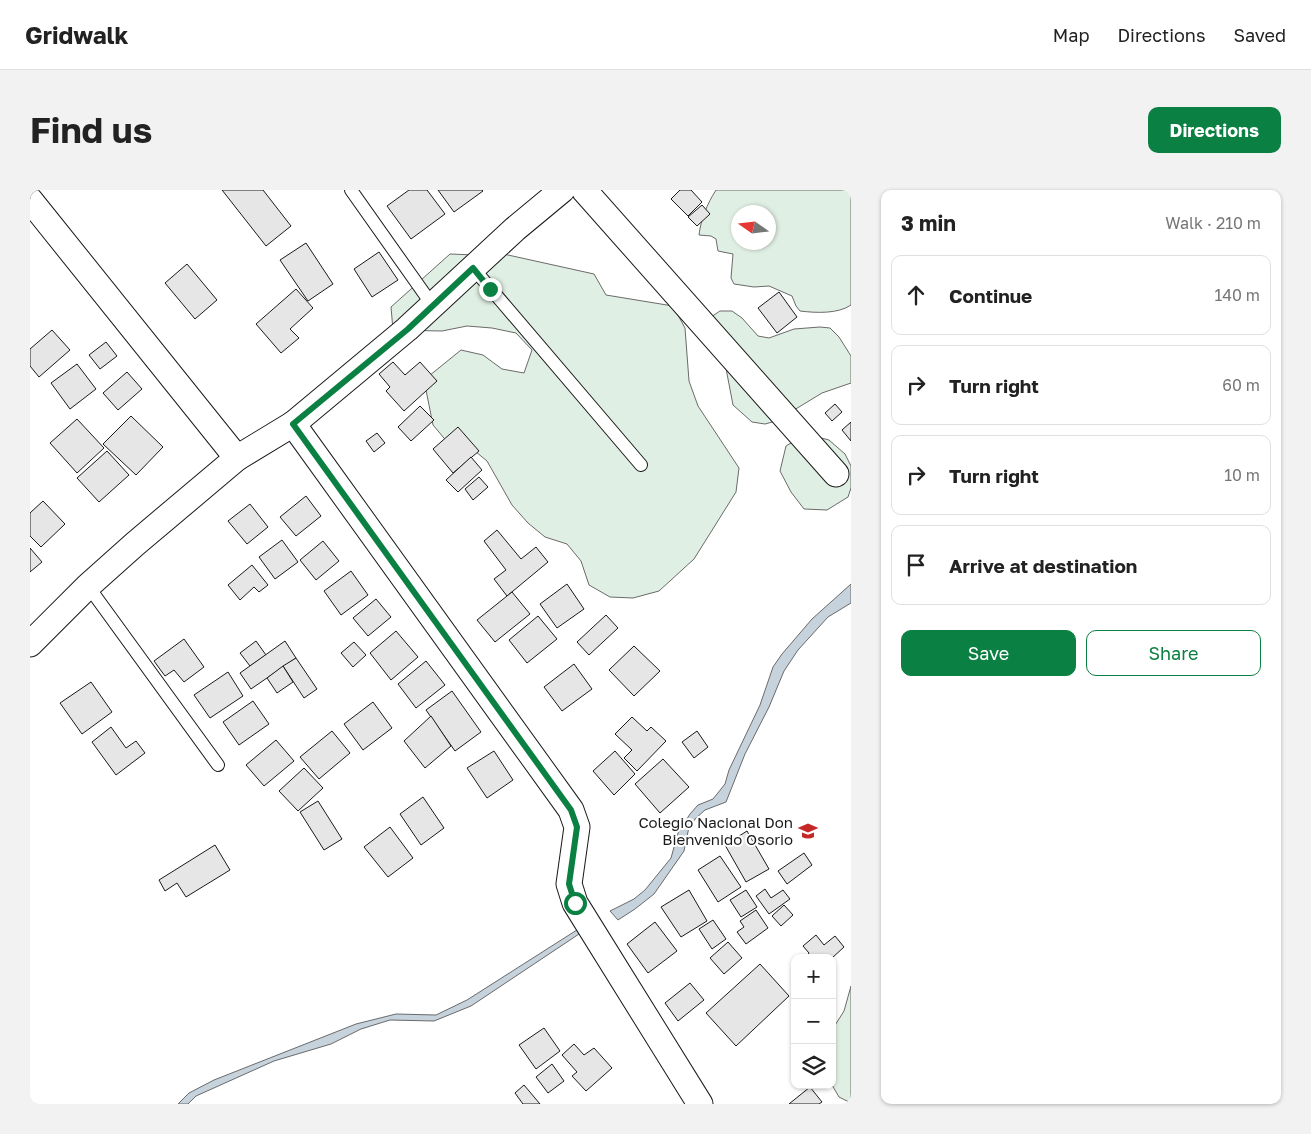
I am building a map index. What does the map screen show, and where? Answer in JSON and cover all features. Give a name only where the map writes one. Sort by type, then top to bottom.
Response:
[{"type":"street","points":[[30,644],[88,586],[135,544],[237,458],[293,424],[408,329],[516,229],[562,190]]},
{"type":"street","points":[[584,190],[836,474]]},
{"type":"street","points":[[30,200],[237,458]]},
{"type":"street","points":[[293,424],[571,810],[577,827],[569,884],[575,903],[700,1104]]},
{"type":"lane","points":[[351,190],[432,306]]},
{"type":"lane","points":[[473,268],[640,465]]},
{"type":"lane","points":[[88,586],[218,765]]},
{"type":"green space","points":[[716,190],[851,190],[851,305],[833,311],[800,311],[792,296],[769,286],[754,287],[734,284],[731,278],[733,254],[718,251],[716,239],[711,236],[699,235],[707,206]]},
{"type":"green space","points":[[499,253],[594,274],[606,295],[673,306],[685,328],[689,381],[698,406],[739,468],[736,492],[694,559],[659,591],[633,598],[610,597],[589,585],[581,561],[567,544],[545,537],[528,523],[512,505],[487,461],[470,447],[449,444],[433,425],[424,380],[461,350],[483,355],[502,369],[524,373],[532,350],[516,333],[492,328],[467,326],[442,331],[393,330],[391,307],[450,254],[475,255]]},
{"type":"green space","points":[[720,311],[732,311],[742,318],[758,336],[769,338],[794,329],[830,328],[839,337],[851,356],[851,383],[822,393],[776,421],[765,424],[752,422],[733,405],[724,358],[711,317]]},
{"type":"green space","points":[[806,434],[829,440],[845,454],[851,466],[851,488],[848,497],[827,510],[804,509],[791,492],[780,471],[786,446]]},
{"type":"green space","points":[[851,986],[851,1103],[839,1097],[834,1089],[836,1089],[836,1024],[844,1011]]},
{"type":"shaded area","points":[[851,584],[851,603],[828,617],[798,650],[784,671],[769,707],[745,754],[726,802],[705,810],[696,818],[689,827],[684,851],[654,894],[618,920],[610,911],[634,899],[645,890],[671,858],[678,833],[690,814],[698,805],[713,799],[725,784],[729,770],[760,705],[773,667],[782,654],[812,619]]},
{"type":"shaded area","points":[[580,928],[582,932],[471,1006],[434,1021],[390,1020],[361,1029],[331,1044],[274,1061],[196,1096],[188,1104],[178,1104],[189,1093],[214,1080],[356,1024],[396,1014],[436,1015],[467,1000]]},
{"type":"building","points":[[222,190],[263,190],[291,226],[266,246]]},
{"type":"building","points":[[409,190],[427,190],[445,214],[411,239],[387,206]]},
{"type":"building","points":[[438,190],[482,190],[483,191],[454,212]]},
{"type":"building","points":[[680,190],[691,190],[702,202],[688,216],[671,199]]},
{"type":"building","points":[[702,205],[710,214],[697,226],[688,217]]},
{"type":"building","points":[[306,243],[333,284],[308,301],[280,260]]},
{"type":"building","points":[[379,252],[398,280],[372,297],[354,269]]},
{"type":"building","points":[[187,264],[217,300],[195,319],[165,283]]},
{"type":"building","points":[[296,289],[313,308],[290,329],[299,338],[281,353],[256,324]]},
{"type":"building","points":[[779,292],[797,317],[777,333],[758,308]]},
{"type":"building","points":[[52,330],[70,350],[39,377],[30,366],[30,349]]},
{"type":"building","points":[[106,342],[117,356],[100,369],[89,355]]},
{"type":"building","points":[[393,362],[405,375],[420,362],[437,381],[404,411],[386,391],[390,387],[379,374]]},
{"type":"building","points":[[77,364],[96,389],[70,409],[51,383]]},
{"type":"building","points":[[127,372],[142,389],[118,410],[103,393]]},
{"type":"building","points":[[835,404],[842,412],[832,421],[825,413]]},
{"type":"building","points":[[420,406],[434,420],[411,441],[398,427]]},
{"type":"building","points":[[131,416],[163,447],[136,475],[103,444]]},
{"type":"building","points":[[77,419],[104,448],[77,473],[50,443]]},
{"type":"building","points":[[851,422],[851,441],[842,430]]},
{"type":"building","points":[[458,427],[479,451],[453,473],[433,449]]},
{"type":"building","points":[[377,433],[385,443],[374,452],[366,441]]},
{"type":"building","points":[[107,451],[129,475],[99,502],[77,478]]},
{"type":"building","points":[[471,457],[482,470],[458,492],[446,480]]},
{"type":"building","points":[[479,477],[488,487],[473,500],[465,489]]},
{"type":"building","points":[[306,496],[321,516],[296,536],[280,517]]},
{"type":"building","points":[[43,501],[65,524],[41,547],[30,536],[30,513]]},
{"type":"building","points":[[250,504],[268,527],[247,544],[228,521]]},
{"type":"building","points":[[497,530],[521,559],[536,547],[548,562],[507,596],[494,579],[506,570],[484,541]]},
{"type":"building","points":[[282,540],[298,562],[275,579],[259,557]]},
{"type":"building","points":[[323,541],[339,561],[316,580],[300,560]]},
{"type":"building","points":[[30,548],[42,562],[30,572]]},
{"type":"building","points":[[252,565],[268,585],[259,592],[254,587],[240,600],[228,585]]},
{"type":"building","points":[[351,571],[368,595],[341,615],[324,591]]},
{"type":"building","points":[[567,584],[584,609],[557,628],[540,604]]},
{"type":"building","points":[[512,592],[530,614],[495,642],[477,620]]},
{"type":"building","points":[[376,599],[391,617],[368,636],[353,618]]},
{"type":"building","points":[[606,615],[618,628],[589,655],[577,642]]},
{"type":"building","points":[[538,616],[557,639],[527,663],[509,640]]},
{"type":"building","points":[[396,631],[418,657],[391,680],[370,653]]},
{"type":"building","points":[[184,639],[204,667],[184,682],[174,670],[165,676],[154,661]]},
{"type":"building","points":[[256,641],[266,655],[250,666],[240,653]]},
{"type":"building","points":[[285,641],[296,658],[251,689],[240,673]]},
{"type":"building","points":[[354,642],[366,655],[353,667],[341,653]]},
{"type":"building","points":[[634,646],[660,671],[634,696],[609,670]]},
{"type":"building","points":[[296,658],[317,689],[304,698],[283,666]]},
{"type":"building","points":[[426,661],[445,685],[416,708],[398,684]]},
{"type":"building","points":[[574,664],[592,689],[562,711],[544,687]]},
{"type":"building","points":[[283,666],[293,682],[277,693],[267,678]]},
{"type":"building","points":[[228,672],[243,696],[210,718],[194,695]]},
{"type":"building","points":[[91,682],[112,712],[82,734],[60,703]]},
{"type":"building","points":[[452,691],[481,732],[455,751],[426,710]]},
{"type":"building","points":[[253,701],[269,724],[239,745],[223,722]]},
{"type":"building","points":[[373,702],[392,728],[363,750],[344,724]]},
{"type":"building","points":[[431,716],[451,746],[425,768],[404,741]]},
{"type":"building","points":[[632,717],[647,731],[651,727],[666,741],[637,771],[624,758],[632,750],[615,734]]},
{"type":"building","points":[[111,727],[126,748],[136,741],[145,753],[116,775],[92,742]]},
{"type":"building","points":[[332,731],[350,753],[319,779],[300,757]]},
{"type":"building","points":[[697,731],[708,747],[694,758],[682,742]]},
{"type":"building","points":[[276,740],[294,761],[264,786],[246,765]]},
{"type":"building","points":[[494,751],[513,780],[487,798],[467,768]]},
{"type":"building","points":[[615,751],[635,774],[614,795],[593,771]]},
{"type":"building","points":[[663,759],[689,787],[660,813],[635,784]]},
{"type":"building","points":[[304,768],[323,788],[298,811],[279,791]]},
{"type":"building","points":[[423,797],[444,828],[421,845],[400,814]]},
{"type":"building","points":[[318,801],[342,839],[324,850],[300,812]]},
{"type":"building","points":[[390,827],[413,858],[388,877],[364,847]]},
{"type":"building","points":[[747,831],[769,869],[746,882],[725,845]]},
{"type":"building","points":[[215,845],[230,870],[186,897],[177,883],[165,891],[159,880]]},
{"type":"building","points":[[804,853],[812,865],[787,884],[778,871]]},
{"type":"building","points":[[720,856],[741,887],[718,902],[698,870]]},
{"type":"building","points":[[765,889],[771,898],[783,890],[790,899],[769,914],[756,896]]},
{"type":"building","points":[[689,890],[707,921],[681,937],[661,907]]},
{"type":"building","points":[[746,890],[757,907],[741,917],[730,900]]},
{"type":"building","points":[[784,905],[793,915],[781,926],[772,916]]},
{"type":"building","points":[[756,910],[768,928],[746,944],[737,932],[744,927],[740,921]]},
{"type":"building","points":[[713,920],[726,939],[712,949],[699,929]]},
{"type":"building","points":[[655,922],[677,951],[648,973],[627,944]]},
{"type":"building","points":[[816,935],[824,945],[835,936],[844,947],[836,954],[808,954],[803,946]]},
{"type":"building","points":[[728,942],[742,958],[724,974],[710,958]]},
{"type":"building","points":[[760,964],[789,996],[736,1046],[706,1013]]},
{"type":"building","points":[[690,983],[704,1000],[678,1021],[665,1003]]},
{"type":"building","points":[[544,1028],[560,1051],[536,1069],[519,1045]]},
{"type":"building","points":[[574,1044],[584,1055],[594,1048],[612,1068],[586,1091],[572,1076],[577,1072],[562,1055]]},
{"type":"building","points":[[552,1064],[564,1081],[548,1093],[536,1077]]},
{"type":"building","points":[[524,1085],[540,1104],[523,1104],[515,1093]]},
{"type":"building","points":[[808,1089],[812,1089],[822,1102],[819,1104],[789,1104]]},
{"type":"place","name":"Colegio Nacional Don Bienvenido Osorio","points":[[808,831]]},
{"type":"route","points":[[490,289],[473,268],[408,329],[293,424],[571,810],[577,827],[569,884],[575,903]]}]
